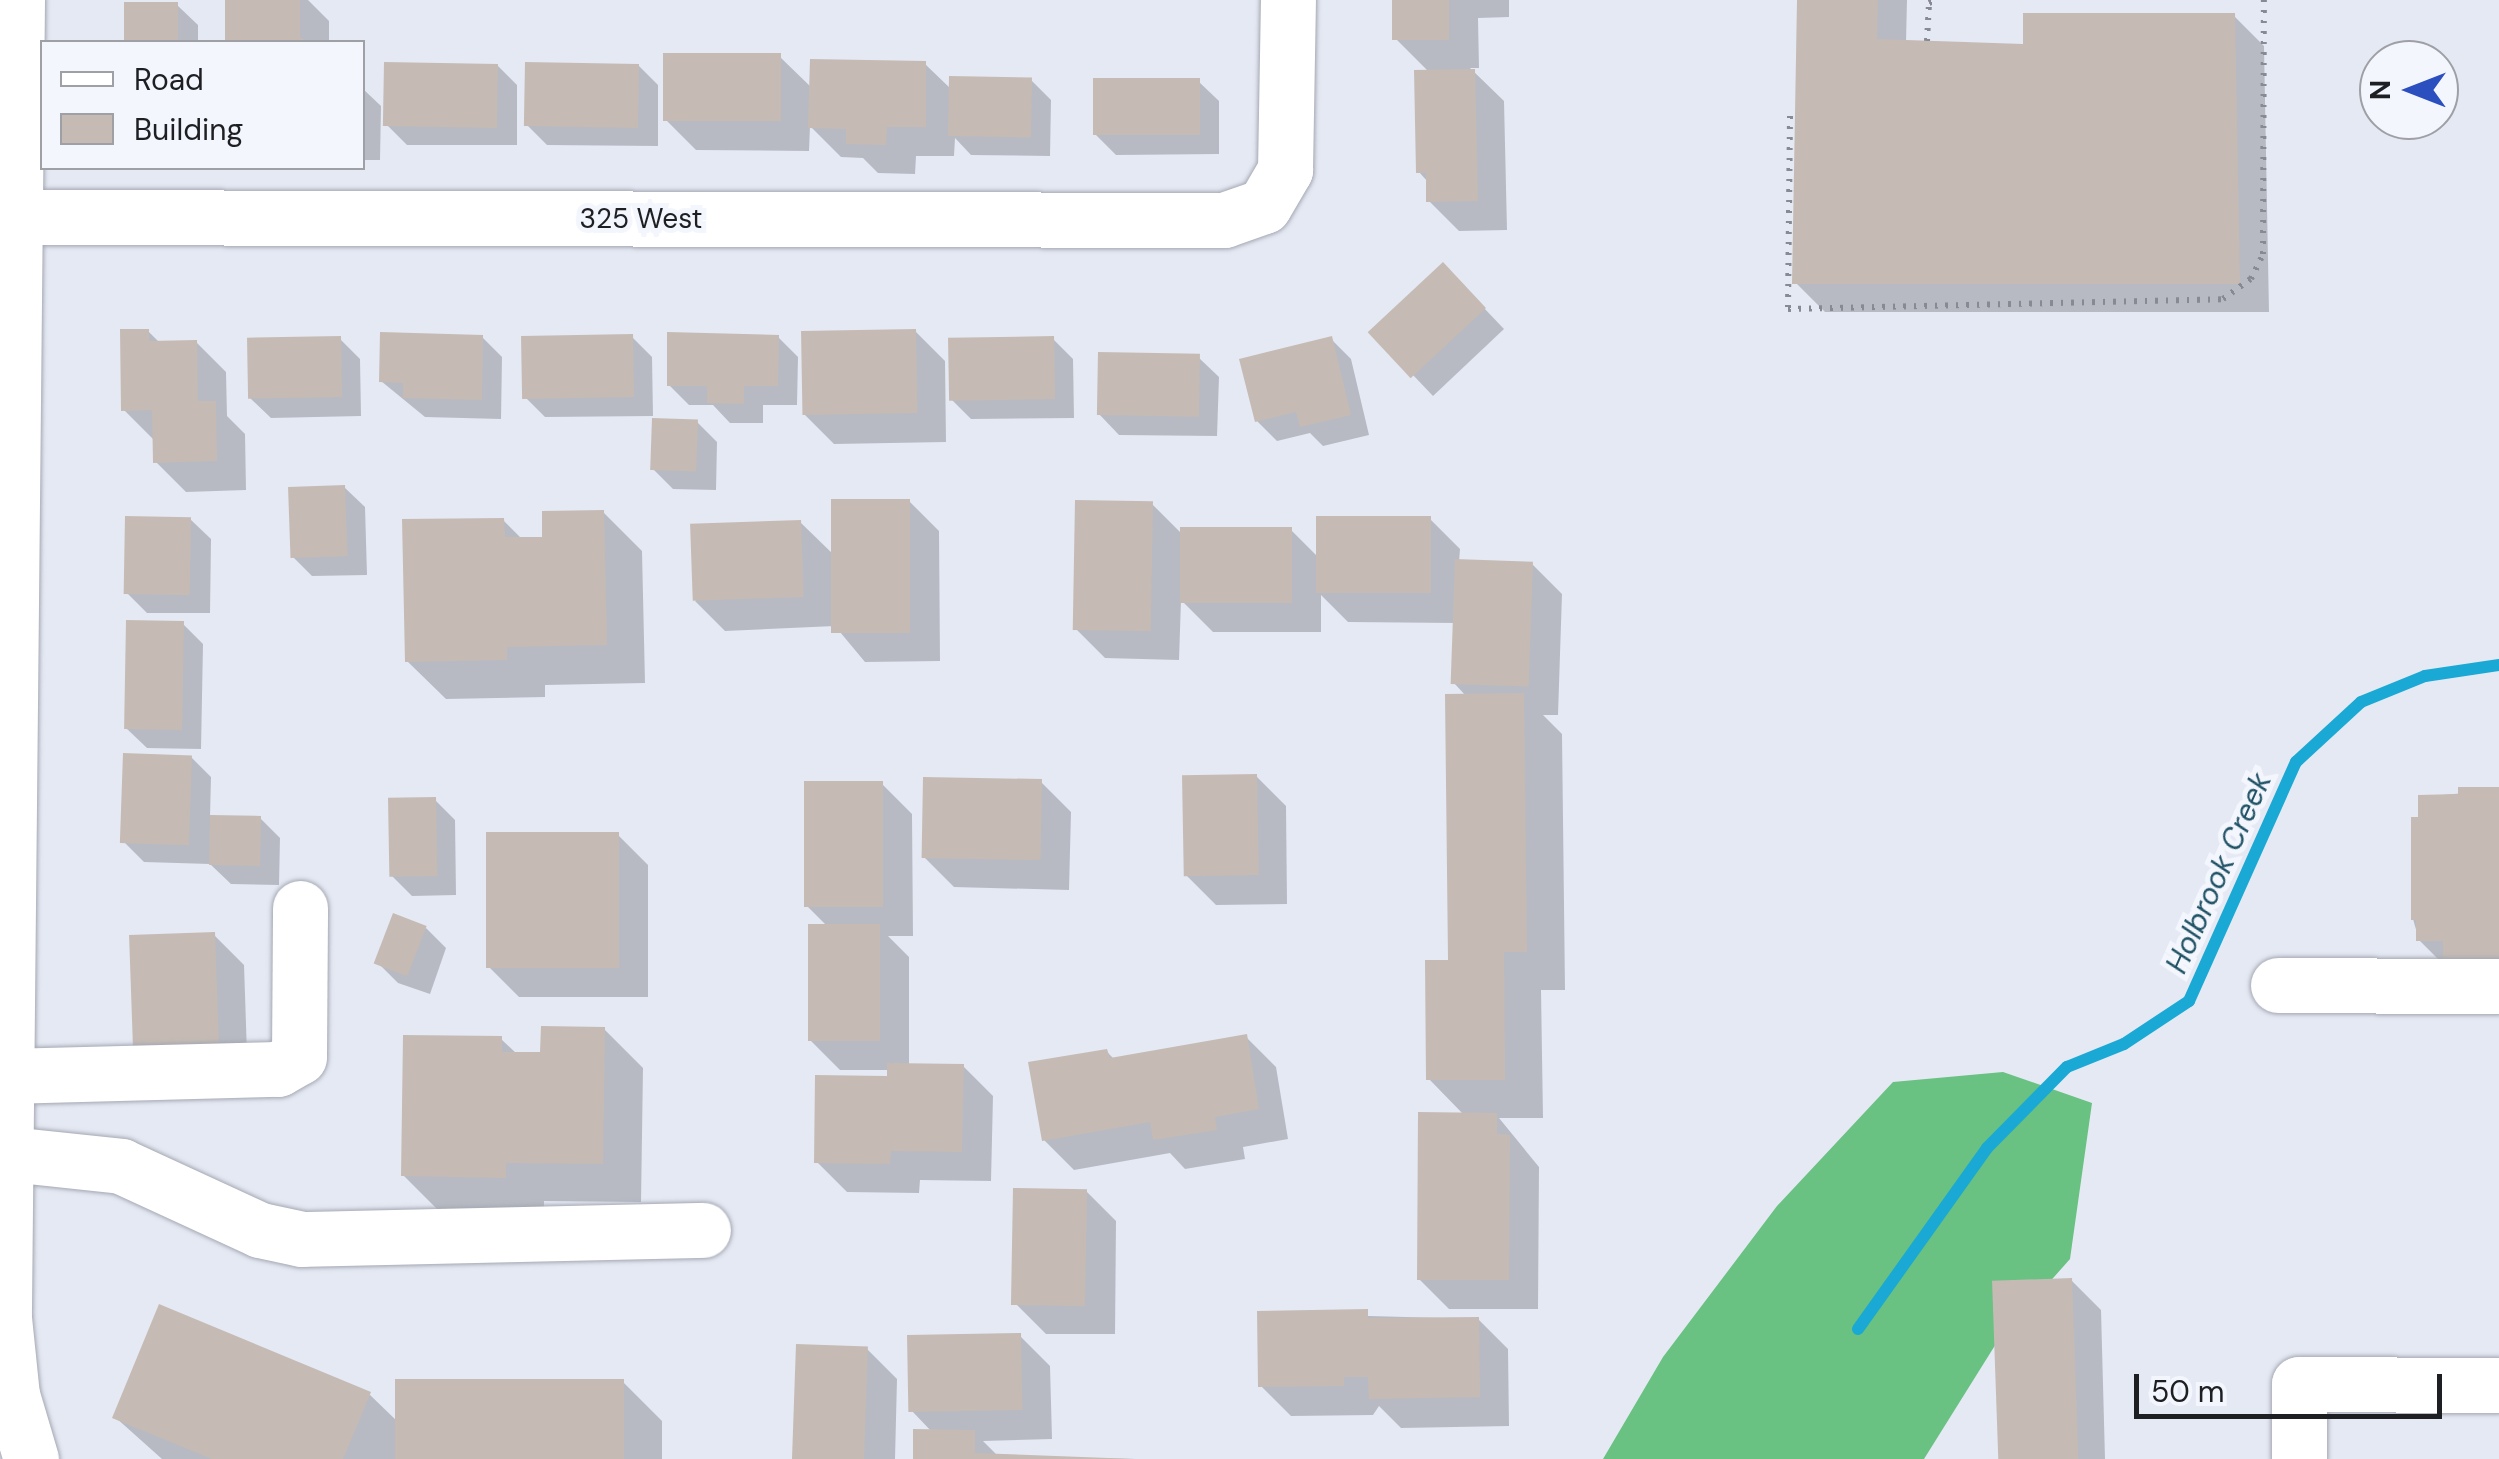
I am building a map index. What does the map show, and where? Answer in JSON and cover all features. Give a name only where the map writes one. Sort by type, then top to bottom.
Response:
[{"type":"street","points":[[17,0],[3,1154],[7,1357],[30,1459]]},
{"type":"street","name":"325 West","points":[[15,217],[1204,221],[1264,206],[1286,170],[1288,0]]},
{"type":"street","points":[[6,1076],[278,1069],[299,1057],[300,908]]},
{"type":"street","points":[[2278,985],[2499,986]]},
{"type":"street","points":[[3,1154],[120,1166],[260,1230],[302,1239],[703,1230]]},
{"type":"street","points":[[2298,1459],[2299,1384],[2499,1385]]},
{"type":"path","points":[[1927,41],[1929,3],[1936,0]]},
{"type":"path","points":[[1790,116],[1788,309],[2223,299],[2250,279],[2264,254],[2264,0]]},
{"type":"green space","points":[[2003,1072],[2092,1103],[2070,1259],[1999,1339],[1924,1459],[1603,1459],[1663,1357],[1777,1206],[1893,1082]]},
{"type":"building","points":[[225,0],[300,0],[300,38],[306,40],[225,40]]},
{"type":"building","points":[[1392,0],[1449,0],[1449,40],[1392,40]]},
{"type":"building","points":[[1797,0],[1878,0],[1877,39],[2023,44],[2023,13],[2235,13],[2240,284],[1792,284]]},
{"type":"building","points":[[124,2],[178,2],[178,40],[124,40]]},
{"type":"building","points":[[663,53],[781,53],[781,121],[663,121]]},
{"type":"building","points":[[810,59],[926,61],[926,127],[887,127],[886,145],[846,144],[846,129],[808,128]]},
{"type":"building","points":[[384,62],[498,64],[497,128],[383,126]]},
{"type":"building","points":[[525,62],[639,64],[638,128],[524,126]]},
{"type":"building","points":[[1475,69],[1478,201],[1426,202],[1426,173],[1416,173],[1414,70]]},
{"type":"building","points":[[949,76],[1032,77],[1031,137],[948,136]]},
{"type":"building","points":[[1093,78],[1200,78],[1200,135],[1093,135]]},
{"type":"building","points":[[1443,262],[1486,308],[1411,378],[1368,332]]},
{"type":"building","points":[[120,329],[149,329],[149,341],[197,340],[198,401],[216,401],[217,461],[153,463],[152,410],[121,411]]},
{"type":"building","points":[[916,329],[917,413],[802,415],[801,331]]},
{"type":"building","points":[[380,332],[483,335],[482,400],[403,398],[403,383],[379,382]]},
{"type":"building","points":[[667,332],[779,335],[778,386],[744,386],[744,404],[707,403],[707,386],[667,386]]},
{"type":"building","points":[[633,334],[634,397],[522,399],[521,336]]},
{"type":"building","points":[[341,336],[342,397],[248,399],[247,338]]},
{"type":"building","points":[[1054,336],[1055,399],[949,401],[948,338]]},
{"type":"building","points":[[1332,336],[1351,415],[1300,427],[1296,412],[1255,422],[1239,359]]},
{"type":"building","points":[[1098,352],[1200,354],[1199,417],[1097,415]]},
{"type":"building","points":[[652,418],[698,420],[696,472],[650,470]]},
{"type":"building","points":[[345,485],[347,556],[291,558],[288,487]]},
{"type":"building","points":[[831,499],[910,499],[910,633],[831,633]]},
{"type":"building","points":[[1075,500],[1153,501],[1151,631],[1073,630]]},
{"type":"building","points":[[604,510],[607,645],[507,647],[507,660],[405,662],[402,519],[504,518],[505,537],[542,537],[542,511]]},
{"type":"building","points":[[125,516],[191,517],[190,595],[124,594]]},
{"type":"building","points":[[1316,516],[1431,516],[1431,593],[1316,593]]},
{"type":"building","points":[[801,520],[804,597],[693,601],[690,524]]},
{"type":"building","points":[[1180,527],[1292,527],[1292,603],[1180,603]]},
{"type":"building","points":[[1455,559],[1533,562],[1529,687],[1451,684]]},
{"type":"building","points":[[126,620],[184,621],[182,730],[124,729]]},
{"type":"building","points":[[1524,693],[1527,952],[1504,952],[1505,1080],[1426,1080],[1425,960],[1448,960],[1445,694]]},
{"type":"building","points":[[123,753],[192,755],[189,845],[120,843]]},
{"type":"building","points":[[1257,774],[1259,875],[1184,876],[1182,775]]},
{"type":"building","points":[[923,777],[1042,779],[1041,860],[922,858]]},
{"type":"building","points":[[804,781],[883,781],[883,907],[804,907]]},
{"type":"building","points":[[2458,787],[2499,787],[2499,963],[2443,963],[2443,941],[2416,941],[2416,920],[2411,920],[2411,817],[2418,817],[2418,795],[2458,794]]},
{"type":"building","points":[[436,797],[437,876],[389,877],[388,798]]},
{"type":"building","points":[[210,815],[261,816],[260,866],[209,865]]},
{"type":"building","points":[[486,832],[619,832],[619,968],[486,968]]},
{"type":"building","points":[[393,913],[427,926],[407,976],[374,963]]},
{"type":"building","points":[[808,924],[880,924],[880,1041],[808,1041]]},
{"type":"building","points":[[215,932],[219,1055],[133,1058],[129,935]]},
{"type":"building","points":[[541,1026],[605,1027],[603,1164],[506,1163],[506,1178],[401,1176],[403,1035],[502,1036],[502,1052],[540,1052]]},
{"type":"building","points":[[1247,1034],[1259,1109],[1215,1117],[1217,1130],[1153,1140],[1150,1122],[1042,1141],[1028,1062],[1107,1049],[1110,1058]]},
{"type":"building","points":[[887,1063],[964,1064],[962,1152],[891,1151],[890,1164],[814,1163],[815,1075],[887,1076]]},
{"type":"building","points":[[1418,1112],[1497,1113],[1497,1134],[1510,1135],[1509,1280],[1417,1280]]},
{"type":"building","points":[[1013,1188],[1087,1189],[1085,1306],[1011,1305]]},
{"type":"building","points":[[2072,1278],[2078,1459],[1998,1459],[1992,1281]]},
{"type":"building","points":[[159,1304],[371,1392],[343,1459],[212,1459],[112,1418]]},
{"type":"building","points":[[1368,1309],[1368,1318],[1479,1317],[1480,1397],[1369,1399],[1368,1377],[1344,1377],[1344,1386],[1258,1387],[1257,1311]]},
{"type":"building","points":[[1021,1333],[1022,1410],[908,1412],[907,1335]]},
{"type":"building","points":[[796,1344],[868,1347],[864,1459],[792,1459]]},
{"type":"building","points":[[395,1379],[624,1379],[624,1459],[395,1459]]},
{"type":"building","points":[[913,1429],[975,1430],[975,1453],[1135,1459],[913,1459]]},
{"type":"waterway","name":"Holbrook Creek","points":[[1858,1329],[1987,1148],[2067,1067],[2124,1044],[2189,1001],[2296,762],[2361,702],[2425,676],[2499,665]]}]
